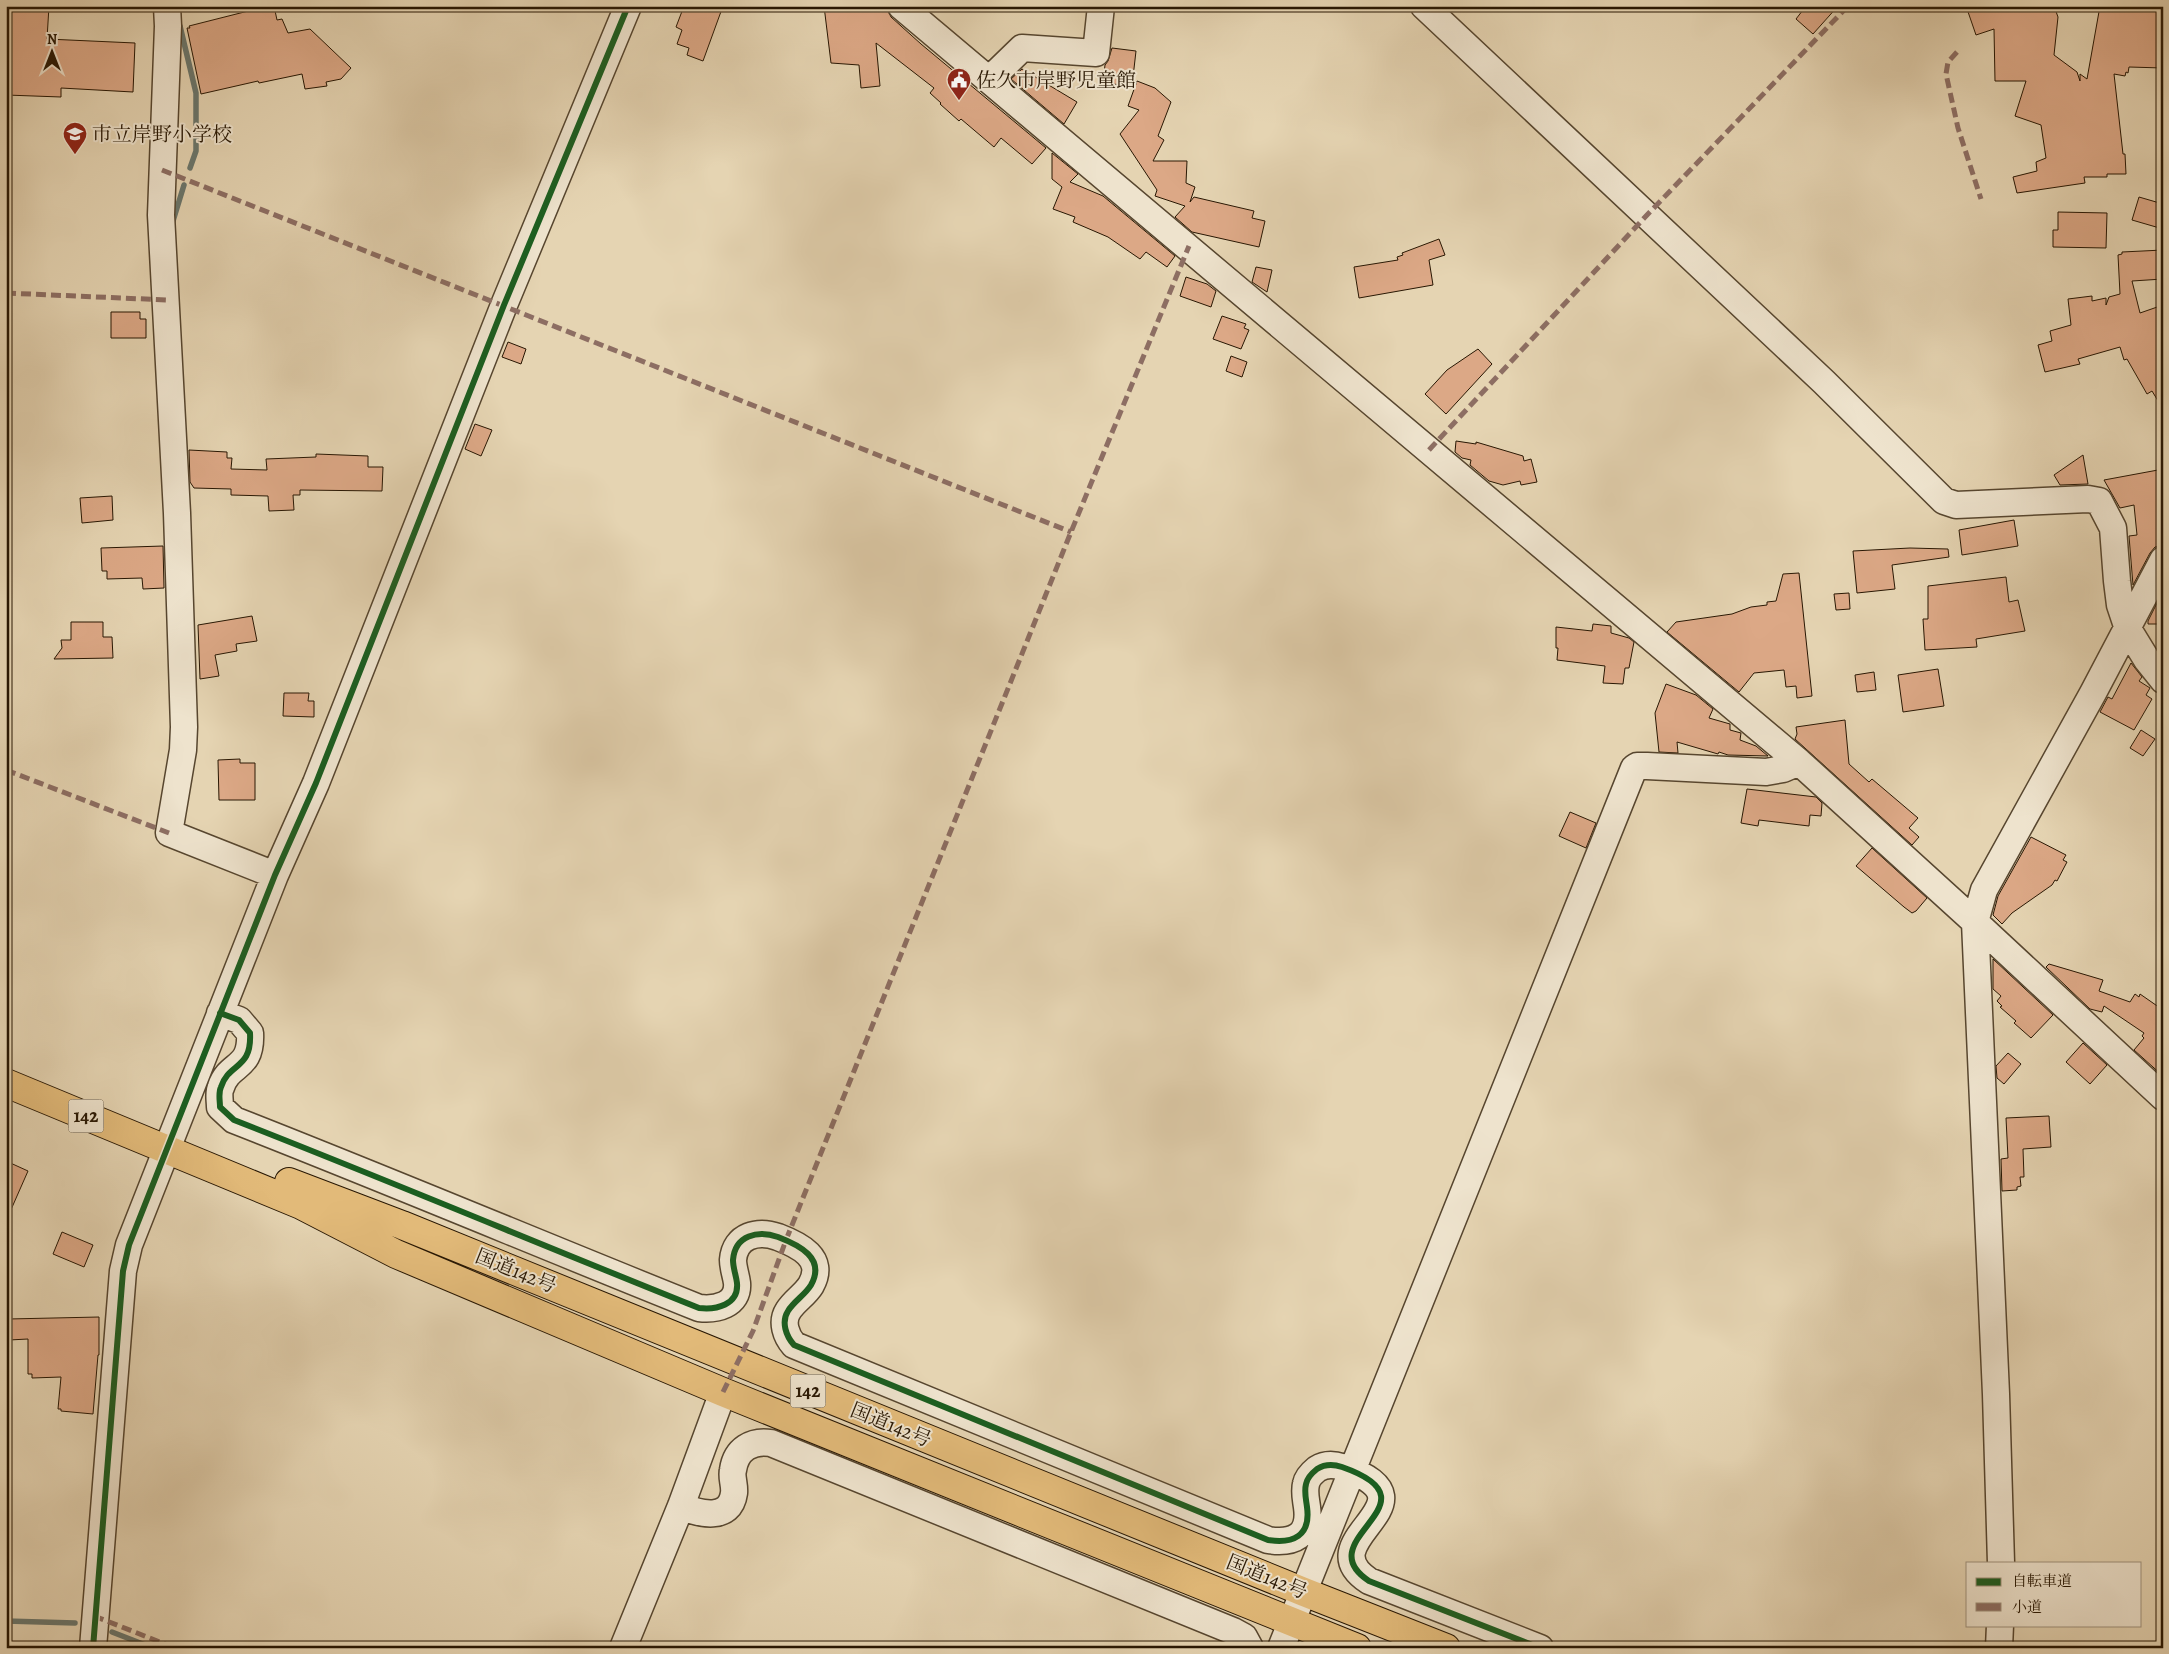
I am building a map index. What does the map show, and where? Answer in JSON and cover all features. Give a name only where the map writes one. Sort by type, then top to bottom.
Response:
[{"type":"highway","name":"国道142号","points":[[6,1083],[301,1205],[396,1254],[723,1392],[1358,1648]]},
{"type":"highway","name":"国道142号","points":[[166,1148],[213,1154],[402,1225],[1446,1648]]},
{"type":"street","points":[[167,6],[168,26],[161,215],[177,512],[184,727],[182,758],[169,833],[275,875]]},
{"type":"street","points":[[93,1648],[125,1259],[133,1233],[275,875],[316,783],[500,314],[628,6]]},
{"type":"street","points":[[901,6],[1799,762],[2163,1097]]},
{"type":"street","points":[[989,80],[1022,48],[1096,53],[1101,6]]},
{"type":"street","points":[[1424,6],[1824,382],[1944,501],[1956,505],[2088,499],[2099,501],[2114,528],[2120,605],[2128,629],[2147,660],[2163,680]]},
{"type":"street","points":[[2001,1562],[1996,1394],[1975,922],[1984,890],[2128,629],[2163,560]]},
{"type":"street","points":[[1281,1648],[1634,768],[1637,766],[1648,766],[1766,772],[1784,769],[1799,762]]},
{"type":"street","points":[[220,1013],[239,1020],[250,1033],[249,1053],[238,1067],[224,1079],[220,1087],[220,1107],[234,1120],[447,1204],[520,1236],[699,1308],[711,1309],[722,1307],[736,1293],[737,1282],[733,1261],[734,1252],[740,1242],[757,1233],[768,1234],[786,1240],[803,1248],[815,1266],[811,1286],[787,1312],[785,1330],[794,1346],[1268,1540],[1280,1542],[1292,1540],[1306,1527],[1308,1518],[1305,1485],[1309,1476],[1323,1465],[1335,1465],[1367,1478],[1375,1484],[1380,1494],[1380,1505],[1377,1514],[1356,1538],[1352,1547],[1351,1556],[1359,1574],[1369,1581],[1540,1648]]},
{"type":"street","points":[[623,1648],[681,1506],[723,1392]]},
{"type":"street","points":[[681,1506],[704,1514],[716,1514],[728,1506],[734,1494],[732,1471],[737,1457],[744,1448],[758,1441],[771,1443],[1233,1631],[1244,1637],[1250,1648]]},
{"type":"street","points":[[1999,1648],[2000,1626]]},
{"type":"building","points":[[6,6],[49,6],[47,39],[135,43],[133,92],[61,88],[61,97],[6,95]]},
{"type":"building","points":[[274,6],[277,20],[282,19],[288,33],[310,29],[351,68],[341,79],[326,82],[327,86],[305,89],[302,74],[259,83],[258,81],[201,94],[187,28]]},
{"type":"building","points":[[684,6],[723,6],[703,61],[687,55],[689,48],[677,44],[682,30],[676,27]]},
{"type":"building","points":[[824,6],[886,6],[891,17],[921,44],[1046,148],[1032,164],[1001,138],[994,147],[940,104],[930,93],[934,88],[876,43],[880,86],[861,88],[859,65],[831,63]]},
{"type":"building","points":[[1806,6],[1838,6],[1813,34],[1796,19]]},
{"type":"building","points":[[1966,6],[2054,6],[2058,17],[2054,55],[2077,72],[2080,81],[2080,74],[2087,79],[2100,6],[2119,6],[2122,9],[2163,7],[2163,68],[2129,67],[2128,73],[2126,72],[2125,76],[2114,74],[2126,174],[2107,174],[2107,177],[2084,177],[2085,183],[2017,193],[2013,177],[2037,171],[2036,162],[2046,158],[2041,125],[2015,116],[2026,81],[1995,81],[1994,29],[1976,35]]},
{"type":"building","points":[[1112,48],[1136,51],[1132,86],[1103,83],[1105,65]]},
{"type":"building","points":[[1022,69],[1077,102],[1064,124],[1011,79]]},
{"type":"building","points":[[1137,81],[1155,88],[1171,102],[1158,136],[1164,140],[1153,161],[1187,161],[1186,183],[1195,187],[1190,202],[1194,197],[1254,211],[1252,218],[1265,221],[1259,247],[1192,232],[1175,217],[1185,206],[1155,196],[1157,190],[1120,134],[1139,110],[1128,106]]},
{"type":"building","points":[[1052,153],[1078,174],[1070,182],[1103,196],[1175,256],[1167,267],[1146,252],[1140,259],[1108,237],[1073,222],[1075,217],[1053,209],[1062,187],[1052,179]]},
{"type":"building","points":[[2139,197],[2163,204],[2163,229],[2132,220]]},
{"type":"building","points":[[2058,212],[2107,213],[2106,248],[2053,247],[2053,230],[2058,230]]},
{"type":"building","points":[[1439,239],[1445,255],[1429,260],[1433,285],[1359,298],[1354,267],[1398,260],[1397,257],[1403,255],[1402,253]]},
{"type":"building","points":[[2163,250],[2163,279],[2132,281],[2140,313],[2163,305],[2163,333],[2161,338],[2163,345],[2163,409],[2152,391],[2147,394],[2127,359],[2124,360],[2120,347],[2078,359],[2080,364],[2045,372],[2038,345],[2052,341],[2050,331],[2071,325],[2068,299],[2092,296],[2092,301],[2106,298],[2106,305],[2109,297],[2120,294],[2118,255],[2122,254],[2122,252]]},
{"type":"building","points":[[1256,267],[1272,270],[1267,292],[1252,282]]},
{"type":"building","points":[[1186,277],[1207,284],[1216,291],[1211,307],[1180,296]]},
{"type":"building","points":[[111,312],[140,312],[140,319],[146,319],[146,338],[111,338]]},
{"type":"building","points":[[1222,316],[1246,324],[1244,328],[1249,330],[1241,349],[1213,339]]},
{"type":"building","points":[[508,342],[526,349],[521,364],[502,357]]},
{"type":"building","points":[[1478,349],[1492,364],[1446,414],[1425,394],[1447,370]]},
{"type":"building","points":[[1231,356],[1247,362],[1242,377],[1226,371]]},
{"type":"building","points":[[475,424],[492,430],[481,456],[465,449]]},
{"type":"building","points":[[1456,441],[1476,444],[1476,442],[1523,456],[1524,461],[1531,459],[1537,482],[1521,485],[1520,481],[1503,485],[1489,481],[1470,465],[1471,460],[1462,458],[1455,452]]},
{"type":"building","points":[[189,450],[227,452],[227,458],[232,458],[231,469],[267,470],[266,459],[316,457],[316,454],[368,456],[368,467],[383,467],[382,491],[300,490],[300,495],[293,495],[294,510],[269,511],[268,496],[231,495],[231,489],[194,488],[190,482]]},
{"type":"building","points":[[2083,455],[2088,484],[2060,485],[2054,475]]},
{"type":"building","points":[[2158,470],[2158,473],[2163,472],[2163,505],[2160,506],[2163,539],[2159,540],[2160,546],[2155,547],[2150,553],[2133,585],[2129,536],[2137,535],[2134,505],[2120,508],[2104,480]]},
{"type":"building","points":[[112,496],[113,520],[82,523],[80,498]]},
{"type":"building","points":[[2014,520],[2018,546],[1962,555],[1959,530]]},
{"type":"building","points":[[163,546],[164,588],[143,589],[142,578],[107,579],[107,571],[102,571],[101,548]]},
{"type":"building","points":[[1910,548],[1948,549],[1949,557],[1892,565],[1895,589],[1857,593],[1853,551]]},
{"type":"building","points":[[1799,573],[1812,696],[1797,698],[1796,686],[1786,687],[1784,670],[1754,673],[1739,692],[1667,632],[1676,622],[1732,614],[1751,607],[1767,605],[1767,602],[1776,601],[1783,574]]},
{"type":"building","points":[[2006,577],[2009,602],[2018,600],[2025,631],[1976,639],[1977,647],[1925,650],[1923,619],[1928,619],[1928,586]]},
{"type":"building","points":[[1849,593],[1850,609],[1836,610],[1834,594]]},
{"type":"building","points":[[2161,595],[2163,624],[2148,624],[2148,621]]},
{"type":"building","points":[[252,616],[257,641],[236,644],[237,651],[215,655],[219,676],[200,679],[198,625]]},
{"type":"building","points":[[71,622],[103,622],[103,637],[112,637],[113,658],[54,659],[62,648],[61,640],[71,640]]},
{"type":"building","points":[[1593,624],[1611,626],[1611,633],[1629,638],[1634,642],[1629,668],[1625,668],[1623,684],[1603,683],[1605,666],[1557,660],[1556,627],[1592,631]]},
{"type":"building","points":[[2131,663],[2142,677],[2139,681],[2150,688],[2146,695],[2152,699],[2134,730],[2100,712],[2108,697],[2112,699]]},
{"type":"building","points":[[1938,669],[1944,706],[1903,712],[1898,675]]},
{"type":"building","points":[[1874,672],[1876,690],[1857,692],[1855,675]]},
{"type":"building","points":[[1666,684],[1696,695],[1713,709],[1709,718],[1730,724],[1730,730],[1741,733],[1740,740],[1756,746],[1768,756],[1728,755],[1719,752],[1718,754],[1677,742],[1678,753],[1659,752],[1655,713]]},
{"type":"building","points":[[284,693],[309,693],[308,701],[314,701],[314,717],[283,716]]},
{"type":"building","points":[[1845,720],[1849,764],[1869,782],[1872,779],[1918,818],[1909,828],[1919,837],[1912,845],[1795,739],[1797,734],[1796,727]]},
{"type":"building","points":[[2141,730],[2155,739],[2143,756],[2130,748]]},
{"type":"building","points":[[240,759],[240,763],[255,763],[255,800],[219,800],[218,760]]},
{"type":"building","points":[[1747,789],[1816,797],[1822,803],[1821,816],[1810,815],[1809,826],[1759,820],[1758,826],[1741,823]]},
{"type":"building","points":[[1570,812],[1596,823],[1586,848],[1559,836]]},
{"type":"building","points":[[2031,837],[2066,855],[2063,860],[2067,862],[2057,881],[2055,880],[2052,885],[2012,913],[2002,924],[1993,915],[1998,896]]},
{"type":"building","points":[[1872,848],[1927,898],[1916,911],[1912,913],[1904,907],[1856,866]]},
{"type":"building","points":[[1993,959],[2053,1015],[2031,1038],[2014,1023],[2016,1021],[2000,1007],[2002,1006],[1997,1001],[2001,996],[1993,989]]},
{"type":"building","points":[[2049,964],[2103,980],[2099,991],[2130,1002],[2135,994],[2139,997],[2140,994],[2163,1010],[2163,1076],[2134,1050],[2144,1038],[2142,1036],[2144,1033],[2104,1006],[2102,1012],[2090,1009],[2046,967]]},
{"type":"building","points":[[2083,1043],[2107,1065],[2090,1084],[2066,1062]]},
{"type":"building","points":[[2008,1053],[2021,1064],[2004,1084],[1997,1078],[1996,1066]]},
{"type":"building","points":[[2049,1116],[2051,1147],[2023,1149],[2024,1177],[2020,1177],[2021,1186],[2017,1187],[2017,1190],[2002,1191],[2001,1159],[2008,1158],[2006,1118]]},
{"type":"building","points":[[6,1161],[28,1171],[6,1221]]},
{"type":"building","points":[[62,1232],[93,1245],[84,1267],[53,1254]]},
{"type":"building","points":[[99,1317],[99,1355],[93,1414],[61,1411],[61,1409],[58,1409],[61,1377],[32,1378],[32,1374],[28,1374],[28,1339],[9,1340],[8,1319]]},
{"type":"waterway","points":[[180,26],[196,93],[196,151],[190,168]]},
{"type":"waterway","points":[[173,221],[184,185]]},
{"type":"waterway","points":[[6,1621],[75,1623]]},
{"type":"waterway","points":[[112,1632],[153,1648]]},
{"type":"marked path","points":[[1429,450],[1647,215],[1848,6]]},
{"type":"marked path","points":[[1957,52],[1948,62],[1946,74],[1958,128],[1981,199]]},
{"type":"marked path","points":[[162,170],[1071,532]]},
{"type":"marked path","points":[[723,1392],[753,1331],[786,1240],[1071,532],[1189,246]]},
{"type":"marked path","points":[[6,293],[167,300]]},
{"type":"marked path","points":[[6,770],[169,833]]},
{"type":"marked path","points":[[94,1616],[175,1648]]},
{"type":"cycle path","points":[[93,1648],[123,1271],[129,1245],[275,875],[316,783],[504,305],[628,6]]},
{"type":"cycle path","points":[[220,1013],[239,1020],[250,1033],[250,1045],[244,1060],[229,1073],[220,1092],[220,1107],[234,1120],[699,1308],[719,1307],[730,1301],[734,1296],[737,1290],[737,1283],[733,1260],[738,1245],[743,1240],[749,1236],[763,1234],[786,1240],[808,1254],[813,1260],[815,1267],[815,1276],[811,1285],[790,1307],[786,1315],[785,1329],[794,1345],[1268,1540],[1285,1541],[1298,1536],[1306,1525],[1305,1490],[1309,1478],[1317,1469],[1323,1466],[1342,1467],[1370,1481],[1381,1494],[1379,1508],[1359,1536],[1352,1551],[1354,1566],[1369,1581],[1540,1648]]},
{"type":"place","name":"佐久市岸野児童館","points":[[959,101]]},
{"type":"place","name":"市立岸野小学校","points":[[75,155]]}]
